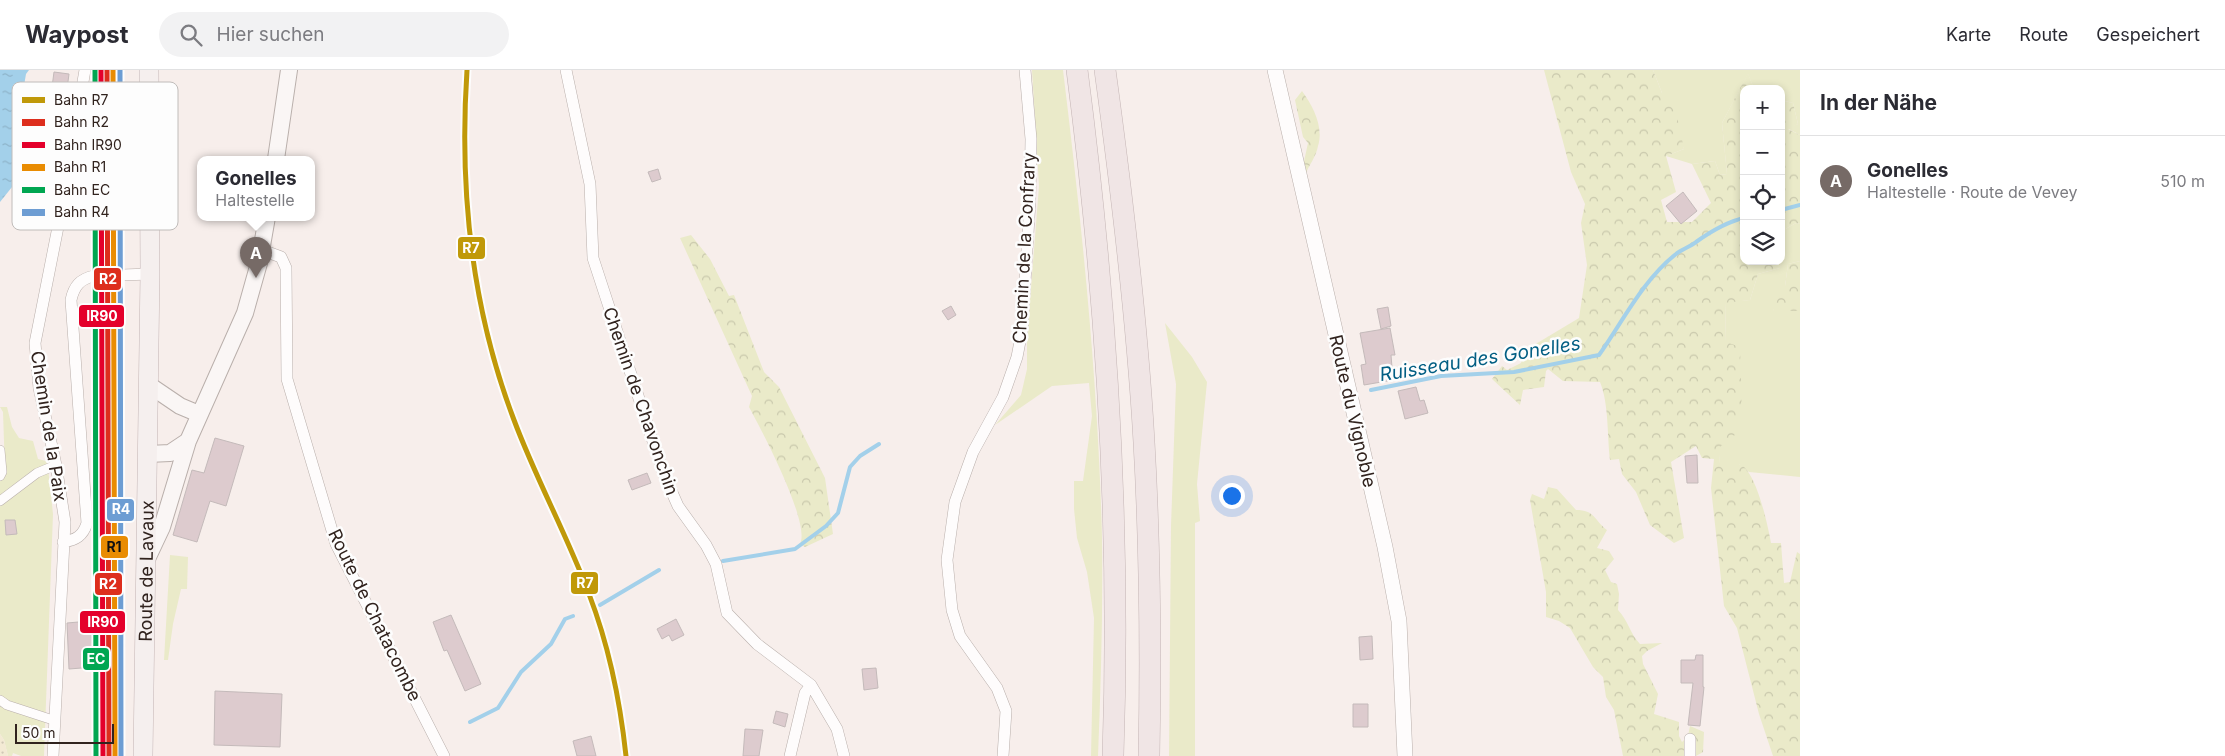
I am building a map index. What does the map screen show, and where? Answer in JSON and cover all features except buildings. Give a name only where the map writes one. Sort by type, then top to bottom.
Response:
[{"type":"highway","points":[[1077,70],[1103,300],[1111,425],[1115,564],[1113,756]]},
{"type":"highway","points":[[1105,70],[1132,290],[1144,441],[1151,634],[1149,756]]},
{"type":"main road","points":[[276,156],[289,70]]},
{"type":"main road","points":[[146,561],[162,527],[188,441],[245,313],[262,250],[266,221]]},
{"type":"main road","name":"Route de Lavaux","points":[[143,756],[150,230]]},
{"type":"main road","points":[[149,385],[180,406],[199,414]]},
{"type":"main road","points":[[148,454],[170,453],[188,441]]},
{"type":"street","name":"Chemin de Chavonchin","points":[[566,70],[590,184],[593,258],[663,472],[678,506],[706,545],[716,564],[727,613],[757,644],[811,686]]},
{"type":"street","points":[[1017,70],[1025,75]]},
{"type":"street","name":"Route du Vignoble","points":[[1274,70],[1385,547],[1398,612],[1405,756]]},
{"type":"street","name":"Chemin de la Confrary","points":[[1004,756],[1006,711],[997,688],[960,636],[952,610],[947,560],[955,502],[973,452],[1003,397],[1017,357],[1022,331],[1030,201],[1031,139],[1025,75]]},
{"type":"street","name":"Chemin de la Paix","points":[[53,756],[53,720],[62,542],[65,522],[56,465],[39,388],[35,343],[57,230]]},
{"type":"street","name":"Route de Chatacombe","points":[[262,250],[281,257],[286,268],[287,379],[336,544],[444,756]]},
{"type":"street","points":[[62,542],[75,540],[84,532],[87,523],[71,300],[73,291],[78,283],[85,278],[94,276],[150,274]]},
{"type":"street","points":[[0,450],[2,472],[0,476]]},
{"type":"street","points":[[0,501],[37,473],[56,465]]},
{"type":"street","points":[[790,756],[805,693],[811,686],[838,729],[844,756]]},
{"type":"street","points":[[0,700],[7,705],[53,720]]},
{"type":"street","points":[[1690,739],[1690,756]]},
{"type":"green space","points":[[1032,70],[1063,70],[1083,245],[1097,420],[1102,537],[1098,756],[1091,756],[1094,618],[1087,572],[1077,538],[1074,509],[1074,481],[1083,481],[1092,416],[1089,383],[1052,386],[995,425],[1021,395],[1027,369],[1027,339],[1039,186]]},
{"type":"green space","points":[[1544,70],[1653,70],[1662,93],[1673,97],[1684,149],[1666,156],[1676,192],[1661,200],[1667,222],[1692,222],[1711,203],[1692,164],[1715,161],[1720,175],[1727,174],[1722,123],[1740,88],[1740,265],[1780,265],[1780,268],[1758,274],[1750,300],[1725,303],[1726,342],[1740,347],[1742,417],[1732,441],[1721,446],[1719,463],[1739,464],[1751,476],[1760,499],[1771,543],[1781,543],[1784,583],[1790,582],[1797,552],[1800,554],[1800,756],[1773,756],[1759,714],[1737,628],[1724,606],[1711,488],[1714,459],[1702,458],[1696,446],[1671,462],[1684,538],[1674,543],[1650,525],[1636,492],[1622,474],[1619,459],[1610,460],[1606,410],[1600,382],[1563,381],[1548,369],[1546,371],[1544,387],[1523,390],[1520,405],[1492,379],[1502,366],[1507,370],[1521,363],[1524,351],[1579,318],[1587,265],[1581,223],[1585,204],[1571,172]]},
{"type":"green space","points":[[1653,70],[1800,70],[1800,135],[1787,128],[1798,124],[1793,103],[1785,101],[1785,85],[1752,85],[1748,74],[1742,85],[1740,85],[1740,89],[1722,123],[1727,174],[1720,175],[1715,161],[1692,164],[1666,156],[1684,149]]},
{"type":"green space","points":[[1748,73],[1752,85],[1742,85]]},
{"type":"green space","points":[[1302,91],[1310,103],[1320,132],[1317,150],[1305,175],[1303,166],[1308,143],[1303,137],[1295,100]]},
{"type":"green space","points":[[1785,101],[1793,103],[1798,124],[1788,129],[1800,135],[1800,224],[1796,223],[1785,229]]},
{"type":"green space","points":[[1796,223],[1800,224],[1800,261],[1788,264],[1785,286],[1773,311],[1800,311],[1800,477],[1749,472],[1739,464],[1719,464],[1726,342],[1725,302],[1750,300],[1758,274],[1780,268],[1780,265],[1785,265],[1785,229]]},
{"type":"green space","points":[[691,235],[710,259],[729,296],[734,295],[764,372],[779,387],[825,478],[833,534],[805,547],[800,544],[801,533],[792,497],[749,407],[752,396],[680,238]]},
{"type":"green space","points":[[1800,261],[1800,311],[1773,311],[1777,288],[1785,286],[1788,264]]},
{"type":"green space","points":[[1165,323],[1192,357],[1207,382],[1197,484],[1200,521],[1195,523],[1195,756],[1169,756],[1171,526],[1176,384]]},
{"type":"green space","points":[[0,407],[7,407],[12,427],[19,438],[33,441],[38,459],[46,461],[48,468],[53,514],[44,756],[21,756],[13,753],[12,756],[8,756],[4,740],[0,734],[0,471],[5,471],[3,412]]},
{"type":"green space","points":[[1548,487],[1557,489],[1576,510],[1582,510],[1591,514],[1607,530],[1597,548],[1609,551],[1614,559],[1605,570],[1611,582],[1617,584],[1619,594],[1618,610],[1640,644],[1662,643],[1642,656],[1643,664],[1658,694],[1654,714],[1679,722],[1679,736],[1682,742],[1688,736],[1690,726],[1704,732],[1703,752],[1696,756],[1623,756],[1614,710],[1606,697],[1603,677],[1593,667],[1570,628],[1559,621],[1546,617],[1546,592],[1530,500],[1532,494],[1544,499]]},
{"type":"green space","points":[[170,555],[188,557],[187,589],[181,589],[173,624],[168,660],[164,660]]},
{"type":"sand","points":[[0,734],[4,740],[8,756],[0,756]]},
{"type":"water","points":[[0,70],[29,70],[25,82],[12,82],[12,187],[0,202]]},
{"type":"waterway","name":"Ruisseau des Gonelles","points":[[1785,209],[1800,205]]},
{"type":"waterway","name":"Ruisseau des Gonelles","points":[[1371,390],[1441,376],[1514,372],[1599,355],[1643,288],[1664,264],[1678,252],[1713,231],[1740,219]]},
{"type":"waterway","name":"Ruisseau des Gonelles","points":[[723,561],[795,549],[826,526],[838,513],[850,467],[860,456],[879,444]]},
{"type":"waterway","name":"Ruisseau des Gonelles","points":[[600,605],[659,570]]},
{"type":"waterway","name":"Ruisseau des Gonelles","points":[[470,722],[498,708],[521,672],[551,644],[565,619],[573,616]]},
{"type":"rail line","name":"EC","points":[[95,70],[95,82]]},
{"type":"rail line","name":"IR90","points":[[101,70],[101,82]]},
{"type":"rail line","name":"R2","points":[[107,70],[107,82]]},
{"type":"rail line","name":"R1","points":[[113,70],[113,82]]},
{"type":"rail line","name":"R4","points":[[120,70],[120,82]]},
{"type":"rail line","name":"R7","points":[[467,70],[465,115],[467,204],[471,248],[487,335],[514,420],[571,550],[596,614],[613,674],[626,756]]},
{"type":"rail line","name":"EC","points":[[95,230],[96,756]]},
{"type":"rail line","name":"IR90","points":[[101,230],[103,756]]},
{"type":"rail line","name":"R2","points":[[107,230],[109,756]]},
{"type":"rail line","name":"R1","points":[[113,230],[115,756]]},
{"type":"rail line","name":"R4","points":[[120,230],[121,756]]},
{"type":"place","name":"Gonelles","points":[[256,278]]}]
